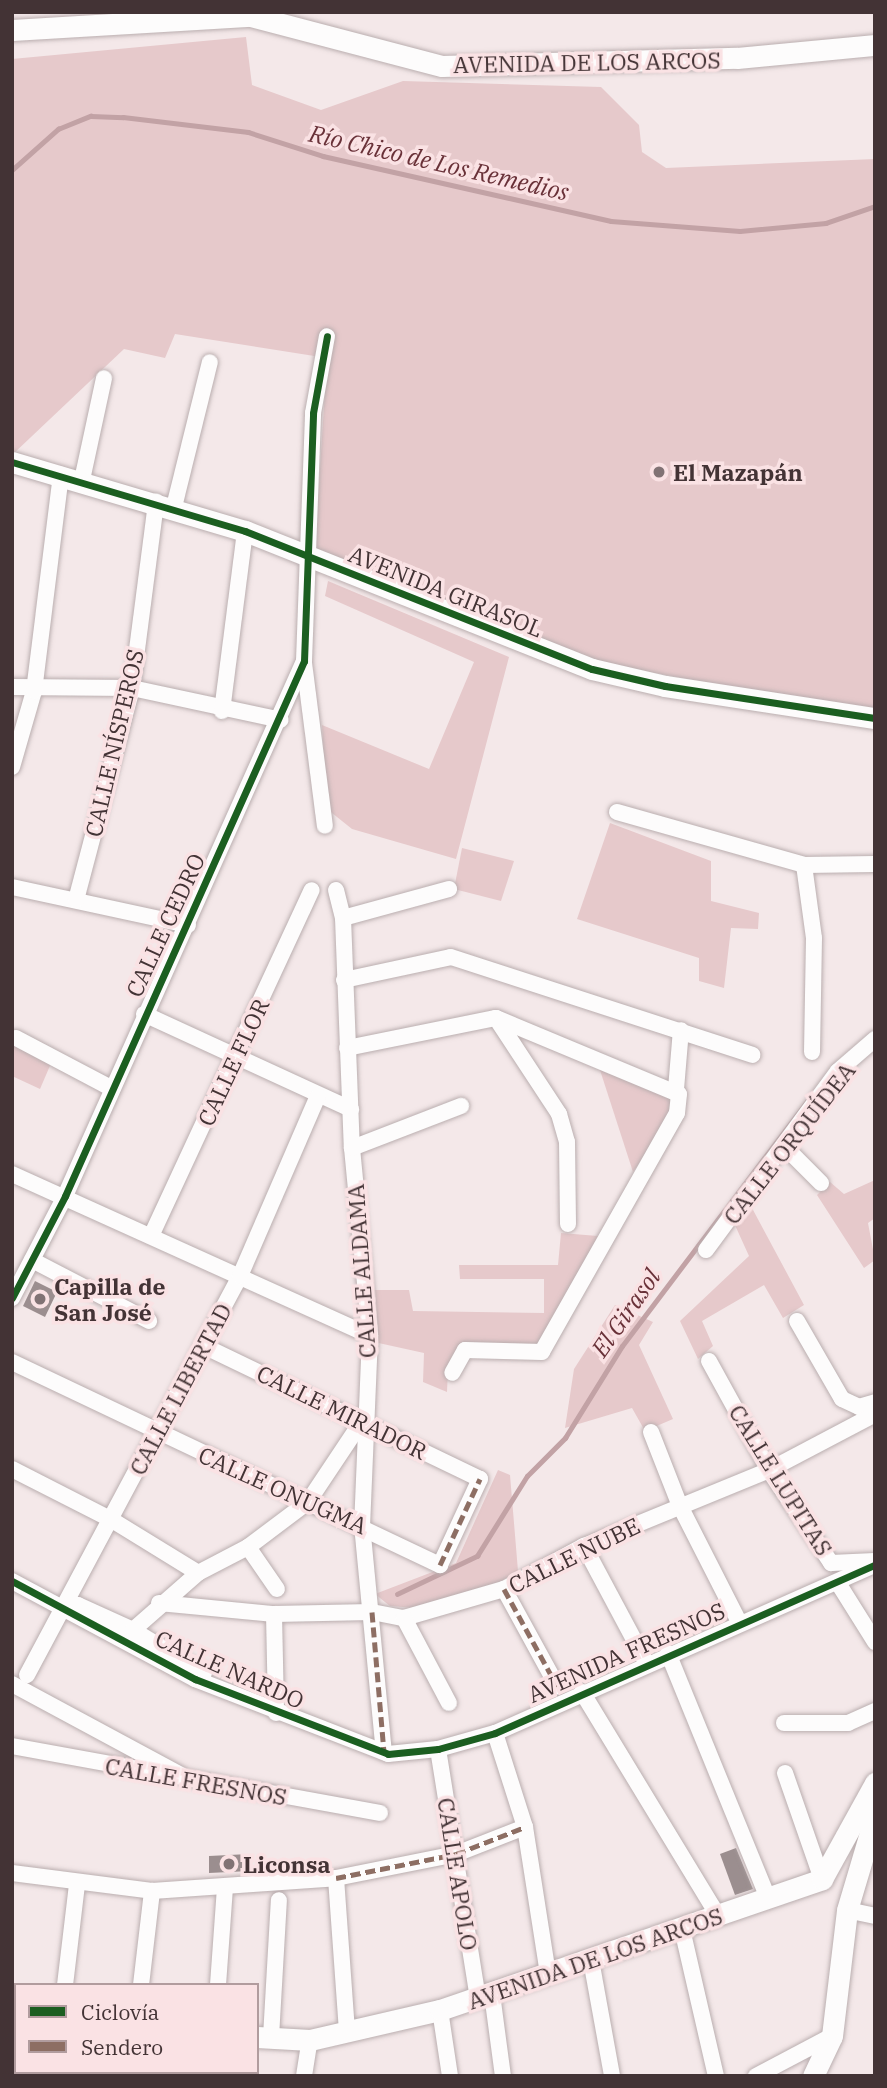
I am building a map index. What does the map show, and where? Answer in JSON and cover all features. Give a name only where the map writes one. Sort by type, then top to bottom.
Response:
[{"type":"main road","name":"AVENIDA DE LOS ARCOS","points":[[12,30],[251,16],[442,66],[737,58],[875,45]]},
{"type":"main road","name":"AVENIDA GIRASOL","points":[[12,462],[165,504],[245,531],[592,669],[665,686],[875,718]]},
{"type":"main road","points":[[822,1879],[875,1783]]},
{"type":"main road","points":[[813,2076],[832,2036],[847,1910],[875,1816]]},
{"type":"main road","name":"AVENIDA DE LOS ARCOS","points":[[264,2037],[310,2040],[440,2011],[822,1879]]},
{"type":"street","name":"CALLE CEDRO","points":[[12,1298],[65,1196],[144,1014],[188,925],[281,720],[304,661],[313,413],[327,336]]},
{"type":"street","name":"CALLE NÍSPEROS","points":[[76,900],[132,688],[165,504],[210,362]]},
{"type":"street","points":[[12,767],[34,691],[71,478],[104,378]]},
{"type":"street","points":[[222,711],[245,531]]},
{"type":"street","points":[[304,661],[325,826]]},
{"type":"street","points":[[12,687],[34,691],[132,688],[222,711],[281,720]]},
{"type":"street","points":[[617,812],[804,865],[875,864]]},
{"type":"street","points":[[804,865],[814,938],[812,1052]]},
{"type":"street","points":[[12,887],[188,925]]},
{"type":"street","points":[[343,918],[449,889]]},
{"type":"street","name":"CALLE FLOR","points":[[152,1234],[312,890]]},
{"type":"street","name":"CALLE ALDAMA","points":[[133,1630],[159,1603],[198,1573],[248,1547],[308,1502],[362,1421],[370,1336],[352,1148],[343,918],[336,890]]},
{"type":"street","points":[[344,980],[451,957],[752,1055]]},
{"type":"street","points":[[144,1014],[235,1059],[351,1109]]},
{"type":"street","points":[[347,1048],[496,1018],[676,1089]]},
{"type":"street","points":[[496,1018],[559,1114],[567,1142],[569,1224]]},
{"type":"street","points":[[452,1373],[466,1350],[542,1352],[677,1113],[676,1089],[681,1030]]},
{"type":"street","points":[[16,1038],[111,1088]]},
{"type":"street","name":"CALLE ORQUÍDEA","points":[[706,1250],[785,1147],[838,1072],[871,1043]]},
{"type":"street","name":"CALLE LIBERTAD","points":[[27,1675],[240,1276],[318,1096]]},
{"type":"street","points":[[352,1148],[461,1106]]},
{"type":"street","points":[[785,1147],[821,1184]]},
{"type":"street","points":[[12,1174],[152,1234],[370,1336]]},
{"type":"street","points":[[32,1260],[149,1321]]},
{"type":"street","points":[[797,1321],[842,1399],[859,1407],[875,1402]]},
{"type":"street","name":"CALLE MIRADOR","points":[[204,1346],[480,1479],[440,1565]]},
{"type":"street","name":"CALLE LUPITAS","points":[[709,1361],[769,1470],[831,1563],[875,1563]]},
{"type":"street","name":"CALLE ONUGMA","points":[[12,1363],[156,1433],[362,1525],[440,1565]]},
{"type":"street","name":"CALLE NUBE","points":[[159,1603],[274,1614],[372,1612],[404,1618],[504,1589],[584,1546],[769,1470],[875,1414]]},
{"type":"street","points":[[362,1421],[362,1525],[386,1753]]},
{"type":"street","points":[[651,1432],[680,1506],[739,1622]]},
{"type":"street","points":[[12,1469],[112,1520],[198,1573]]},
{"type":"street","points":[[584,1546],[648,1664]]},
{"type":"street","points":[[248,1547],[277,1589]]},
{"type":"street","name":"AVENIDA FRESNOS","points":[[386,1753],[438,1749],[495,1733],[668,1653],[838,1583],[875,1563]]},
{"type":"street","points":[[12,1580],[64,1605]]},
{"type":"street","points":[[838,1583],[875,1642]]},
{"type":"street","points":[[504,1589],[556,1686]]},
{"type":"street","name":"CALLE NARDO","points":[[64,1605],[78,1605],[133,1630],[219,1687]]},
{"type":"street","name":"CALLE NARDO","points":[[64,1605],[79,1619],[219,1687],[276,1713],[386,1753]]},
{"type":"street","points":[[274,1614],[276,1713]]},
{"type":"street","points":[[404,1618],[449,1703]]},
{"type":"street","points":[[668,1653],[768,1898]]},
{"type":"street","points":[[12,1684],[198,1784]]},
{"type":"street","points":[[582,1692],[718,1916]]},
{"type":"street","points":[[784,1723],[848,1723],[875,1711]]},
{"type":"street","points":[[495,1733],[525,1827],[548,1974]]},
{"type":"street","name":"CALLE FRESNOS","points":[[12,1746],[198,1784],[380,1813]]},
{"type":"street","name":"CALLE APOLO","points":[[438,1749],[456,1854],[503,2076]]},
{"type":"street","points":[[785,1773],[822,1879]]},
{"type":"street","points":[[12,1873],[77,1884],[152,1891],[336,1878],[456,1854],[525,1827]]},
{"type":"street","points":[[336,1878],[347,2033]]},
{"type":"street","points":[[65,1983],[77,1884]]},
{"type":"street","points":[[218,1983],[225,1887]]},
{"type":"street","points":[[141,1983],[152,1891]]},
{"type":"street","points":[[264,2037],[279,1900]]},
{"type":"street","points":[[847,1910],[875,1916]]},
{"type":"street","points":[[682,1929],[716,2076]]},
{"type":"street","points":[[591,1961],[612,2076]]},
{"type":"street","points":[[440,2011],[450,2076]]},
{"type":"street","points":[[756,2076],[832,2036]]},
{"type":"street","points":[[304,2076],[310,2040]]},
{"type":"shaded area","points":[[246,37],[252,85],[321,110],[403,81],[601,87],[639,125],[642,152],[666,168],[875,159],[875,714],[586,660],[315,549],[327,358],[175,334],[165,358],[124,349],[12,455],[12,59]]},
{"type":"shaded area","points":[[328,581],[509,657],[456,859],[352,829],[327,809],[322,725],[429,769],[474,662],[325,596]]},
{"type":"shaded area","points":[[610,823],[711,861],[711,901],[759,913],[758,929],[731,928],[724,988],[699,981],[699,958],[577,919]]},
{"type":"shaded area","points":[[462,848],[514,861],[501,901],[454,889]]},
{"type":"shaded area","points":[[13,1040],[52,1061],[40,1089],[12,1076]]},
{"type":"shaded area","points":[[599,1067],[674,1094],[675,1111],[633,1172]]},
{"type":"shaded area","points":[[875,1180],[875,1218],[868,1223],[875,1260],[864,1268],[817,1195],[830,1182],[844,1194]]},
{"type":"shaded area","points":[[752,1208],[804,1305],[783,1318],[764,1285],[702,1321],[713,1346],[698,1359],[680,1321],[749,1256],[734,1223]]},
{"type":"shaded area","points":[[561,1233],[598,1236],[537,1346],[459,1345],[448,1368],[447,1392],[423,1382],[424,1353],[374,1342],[373,1290],[409,1290],[413,1311],[544,1313],[544,1279],[460,1279],[459,1265],[558,1265]]},
{"type":"shaded area","points":[[615,1305],[653,1322],[639,1345],[673,1419],[645,1431],[632,1408],[565,1428],[574,1369]]},
{"type":"shaded area","points":[[498,1470],[510,1475],[518,1571],[491,1587],[415,1608],[390,1606],[375,1594],[456,1563]]},
{"type":"building","name":"Capilla de San José","points":[[35,1281],[57,1292],[45,1317],[23,1306]]},
{"type":"building","points":[[736,1848],[753,1889],[735,1895],[720,1854]]},
{"type":"building","name":"Liconsa","points":[[249,1854],[250,1871],[209,1873],[209,1856]]},
{"type":"waterway","name":"Río Chico de Los Remedios","points":[[12,170],[58,129],[91,116],[123,117],[248,132],[323,156],[611,221],[740,231],[826,223],[875,206]]},
{"type":"waterway","name":"El Girasol","points":[[397,1594],[477,1556],[527,1476],[565,1438],[622,1346],[812,1095]]},
{"type":"marked path","points":[[440,1565],[480,1479]]},
{"type":"marked path","points":[[504,1589],[557,1686]]},
{"type":"marked path","points":[[372,1612],[384,1752]]},
{"type":"marked path","points":[[336,1878],[456,1854],[525,1827]]},
{"type":"cycle path","points":[[12,1298],[65,1196],[304,661],[313,413],[327,336]]},
{"type":"cycle path","points":[[12,462],[245,531],[592,669],[665,686],[875,718]]},
{"type":"cycle path","points":[[12,1581],[195,1679],[388,1754],[438,1749],[495,1733],[875,1565]]},
{"type":"place","name":"El Mazapán","points":[[659,472]]},
{"type":"place","name":"Capilla de San José","points":[[40,1299]]},
{"type":"place","name":"Liconsa","points":[[229,1864]]}]
